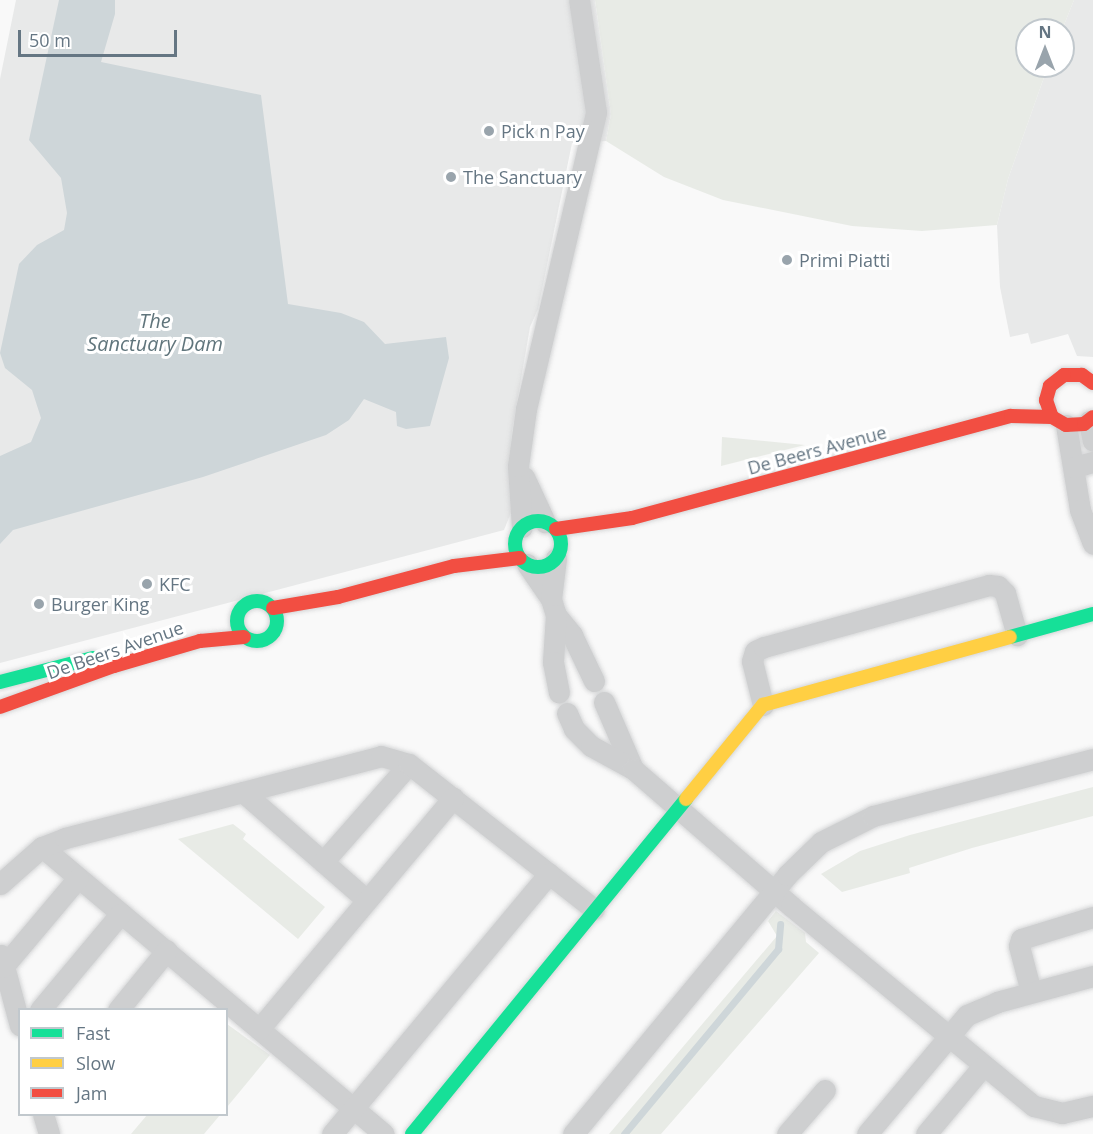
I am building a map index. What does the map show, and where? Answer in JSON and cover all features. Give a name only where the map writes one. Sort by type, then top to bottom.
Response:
[{"type":"street","points":[[579,0],[595,120],[526,409],[518,466],[520,531],[524,561],[572,635],[594,681]]},
{"type":"street","name":"De Beers Avenue","points":[[550,525],[632,518],[1011,416],[1047,394],[1055,380],[1064,375],[1092,380]]},
{"type":"street","points":[[1047,394],[1059,421],[1084,464],[1080,510],[1093,544]]},
{"type":"street","name":"De Beers Avenue","points":[[1011,416],[1092,426]]},
{"type":"street","points":[[518,466],[561,543],[557,557],[553,662],[559,692]]},
{"type":"street","name":"De Beers Avenue","points":[[557,557],[580,543],[632,518]]},
{"type":"street","points":[[454,566],[520,531],[533,521],[550,525]]},
{"type":"street","points":[[338,597],[276,628],[262,640],[244,637],[237,628],[236,617],[240,609],[254,601],[273,608],[338,597],[454,566],[524,561],[540,567],[557,557]]},
{"type":"street","points":[[764,705],[752,661],[755,651],[764,646],[989,585],[998,586],[1005,593],[1017,635]]},
{"type":"street","points":[[273,608],[277,618],[276,628]]},
{"type":"street","points":[[412,1134],[676,808],[764,705],[1093,614]]},
{"type":"street","name":"De Beers Avenue","points":[[0,682],[236,617]]},
{"type":"street","name":"De Beers Avenue","points":[[0,707],[200,641],[244,637]]},
{"type":"street","points":[[604,702],[633,769]]},
{"type":"street","points":[[567,713],[574,729],[591,746],[633,769],[676,808],[983,1066],[1044,1110],[1062,1113],[1093,1106]]},
{"type":"street","points":[[0,884],[42,848],[381,756],[410,764],[594,909]]},
{"type":"street","points":[[573,1134],[774,891],[821,842],[855,823],[1093,759]]},
{"type":"street","points":[[323,862],[410,764]]},
{"type":"street","points":[[243,792],[367,900]]},
{"type":"street","points":[[259,1029],[453,798]]},
{"type":"street","points":[[42,848],[167,950],[384,1134]]},
{"type":"street","points":[[332,1134],[549,874]]},
{"type":"street","points":[[18,1018],[2,958],[78,878]]},
{"type":"street","points":[[42,1008],[121,913]]},
{"type":"street","points":[[1031,992],[1019,946],[1021,939],[1093,917]]},
{"type":"street","points":[[120,1008],[167,950]]},
{"type":"street","points":[[867,1134],[967,1016],[1031,992],[1093,976]]},
{"type":"street","points":[[926,1134],[983,1066]]},
{"type":"street","points":[[787,1134],[825,1090]]},
{"type":"street","points":[[44,1116],[49,1134]]},
{"type":"shaded area","points":[[16,0],[595,0],[611,114],[606,141],[572,143],[538,309],[530,327],[512,431],[509,465],[512,510],[504,530],[0,663],[0,79]]},
{"type":"shaded area","points":[[595,0],[1074,0],[1067,18],[1015,18],[1015,78],[1044,78],[1008,179],[997,225],[922,231],[852,226],[723,200],[664,177],[606,141],[611,114]]},
{"type":"shaded area","points":[[1074,0],[1093,0],[1093,357],[1077,356],[1068,334],[1031,344],[1028,333],[1010,337],[1000,287],[997,225],[1008,179],[1044,78],[1075,78],[1075,18],[1067,18]]},
{"type":"shaded area","points":[[722,437],[805,445],[721,466]]},
{"type":"shaded area","points":[[1093,787],[1093,816],[972,848],[909,868],[910,873],[842,892],[821,874],[860,851],[910,835]]},
{"type":"shaded area","points":[[233,824],[246,834],[243,839],[325,907],[298,939],[178,839]]},
{"type":"shaded area","points":[[776,911],[805,933],[806,942],[819,953],[661,1134],[609,1134],[777,936],[768,921]]},
{"type":"shaded area","points":[[228,1025],[270,1055],[228,1106]]},
{"type":"shaded area","points":[[146,1116],[219,1116],[204,1134],[131,1134]]},
{"type":"water","name":"The Sanctuary Dam","points":[[59,0],[115,0],[115,14],[101,62],[261,95],[288,304],[341,313],[364,322],[385,344],[446,337],[449,358],[430,426],[406,429],[397,426],[396,412],[364,399],[349,420],[326,435],[203,477],[13,530],[0,544],[0,456],[31,442],[41,418],[32,390],[5,368],[0,353],[19,264],[37,245],[64,230],[67,213],[61,178],[29,140]]},
{"type":"waterway","points":[[624,1134],[778,949],[780,924]]},
{"type":"traffic: fast","points":[[538,521],[554,528],[561,544],[554,560],[538,567],[522,560],[515,544],[522,528],[538,521]]},
{"type":"traffic: fast","points":[[257,601],[265,602],[271,607],[276,613],[277,621],[276,629],[271,635],[265,640],[257,641],[249,640],[243,635],[238,629],[237,621],[238,613],[243,607],[249,602],[257,601]]},
{"type":"traffic: fast","points":[[1010,637],[1093,614]]},
{"type":"traffic: fast","points":[[0,682],[93,658]]},
{"type":"traffic: fast","points":[[412,1134],[686,799]]},
{"type":"traffic: slow","points":[[686,799],[763,705],[1010,637]]},
{"type":"traffic: jam","points":[[1093,383],[1082,375],[1064,375],[1050,386],[1046,400],[1052,417],[1066,425],[1084,424],[1093,417]]},
{"type":"traffic: jam","points":[[556,529],[632,518],[1011,416],[1052,417]]},
{"type":"traffic: jam","points":[[273,608],[338,597],[454,566],[520,558]]},
{"type":"traffic: jam","points":[[0,707],[114,666],[200,641],[244,637]]},
{"type":"place","name":"Pick n Pay","points":[[489,131]]},
{"type":"place","name":"The Sanctuary","points":[[451,177]]},
{"type":"place","name":"Primi Piatti","points":[[787,260]]},
{"type":"place","name":"KFC","points":[[147,584]]},
{"type":"place","name":"Burger King","points":[[39,604]]}]
